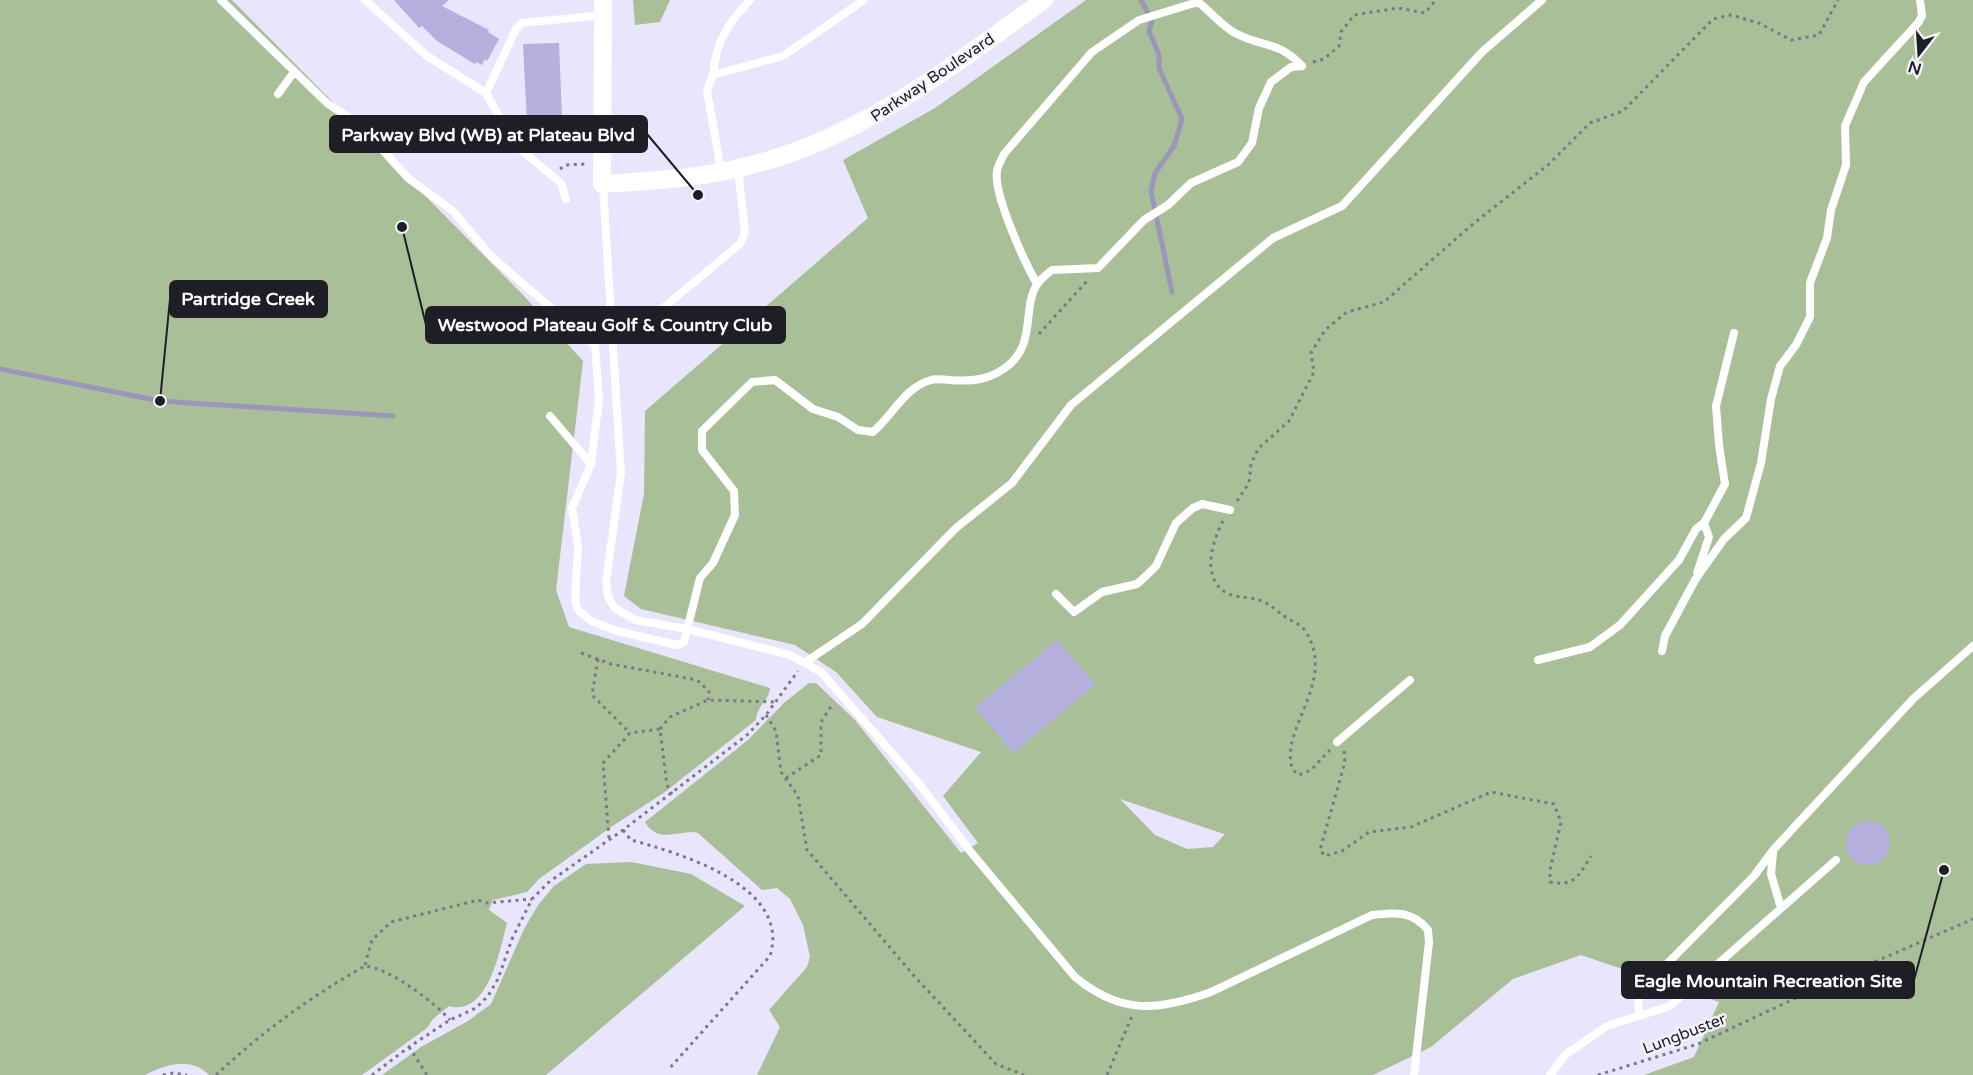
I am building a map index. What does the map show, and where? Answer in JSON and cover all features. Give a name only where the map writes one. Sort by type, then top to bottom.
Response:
[{"type":"street","name":"Parkway Boulevard","points":[[602,184],[730,170],[809,147],[872,118],[927,84],[1044,0]]},
{"type":"street","points":[[602,184],[603,7]]},
{"type":"lane","points":[[221,0],[328,104],[359,124],[408,177],[453,211],[491,256],[595,346],[599,399],[591,464],[572,508],[578,546],[575,601],[578,610],[591,621],[617,631],[677,645],[684,642],[700,578],[712,563],[735,515],[734,491],[702,450],[702,431],[752,382],[776,380],[813,409],[838,417],[858,430],[873,432],[887,420],[907,393],[932,380],[964,381],[989,378],[1011,363],[1028,335],[1030,307],[1037,284],[1052,270],[1098,268],[1144,220],[1168,205],[1191,183],[1239,162],[1252,143],[1259,108],[1270,82],[1291,67],[1302,66]]},
{"type":"lane","points":[[365,0],[427,56],[486,93],[515,145],[561,183],[566,199]]},
{"type":"lane","points":[[657,313],[740,244],[745,232],[730,170],[706,91],[713,75],[715,49],[737,14],[750,0]]},
{"type":"lane","points":[[713,75],[783,56],[864,0]]},
{"type":"lane","points":[[804,663],[862,624],[956,528],[1012,483],[1071,405],[1273,238],[1342,206],[1482,52],[1542,0]]},
{"type":"lane","points":[[1662,651],[1665,636],[1695,580],[1724,539],[1746,518],[1761,463],[1771,399],[1780,366],[1796,345],[1810,317],[1810,284],[1827,238],[1831,210],[1846,165],[1845,126],[1864,82],[1918,23],[1922,16],[1920,0]]},
{"type":"lane","points":[[1037,284],[1022,258],[999,188],[997,171],[1004,154],[1092,52],[1139,20],[1198,2],[1231,31],[1254,43],[1272,45],[1289,52],[1302,66]]},
{"type":"lane","points":[[486,93],[516,29],[522,23],[603,7]]},
{"type":"lane","points":[[278,94],[294,72]]},
{"type":"lane","points":[[602,184],[621,473],[606,582],[608,597],[615,608],[635,620],[687,629],[790,655],[821,672],[913,776],[1075,977],[1104,998],[1136,1007],[1195,998],[1372,915],[1403,914],[1422,922],[1428,930],[1429,942],[1414,1075]]},
{"type":"lane","points":[[1538,660],[1590,647],[1620,625],[1679,561],[1696,529],[1704,523],[1725,484],[1716,406],[1734,333]]},
{"type":"lane","points":[[550,416],[591,464]]},
{"type":"lane","points":[[1056,594],[1074,612],[1102,592],[1137,584],[1156,566],[1176,523],[1193,508],[1202,504],[1230,510]]},
{"type":"lane","points":[[1695,580],[1709,537],[1704,523]]},
{"type":"lane","points":[[1639,1016],[1638,996],[1645,986],[1754,876],[1773,851],[1913,699],[1973,646]]},
{"type":"lane","points":[[1337,742],[1410,680]]},
{"type":"lane","points":[[1773,851],[1771,874],[1781,908]]},
{"type":"lane","points":[[1550,1075],[1565,1055],[1606,1026],[1670,1006],[1836,860]]},
{"type":"path","points":[[1302,66],[1324,59],[1339,46],[1341,32],[1354,15],[1398,8],[1425,13],[1436,0]]},
{"type":"path","points":[[1591,856],[1577,878],[1563,885],[1550,882],[1550,870],[1561,822],[1554,804],[1491,792],[1411,827],[1370,832],[1342,850],[1325,856],[1320,850],[1345,762],[1345,754],[1337,742],[1305,774],[1299,775],[1293,770],[1290,754],[1306,698],[1316,678],[1317,665],[1303,628],[1264,602],[1228,594],[1216,584],[1211,569],[1214,545],[1230,510],[1245,490],[1251,464],[1258,449],[1289,421],[1314,372],[1311,353],[1324,330],[1347,312],[1384,302],[1474,223],[1548,165],[1590,123],[1623,111],[1713,19],[1731,15],[1759,23],[1791,40],[1804,39],[1819,35],[1839,0]]},
{"type":"path","points":[[569,165],[578,164]]},
{"type":"path","points":[[1018,352],[1050,325],[1098,268]]},
{"type":"path","points":[[581,653],[598,659],[697,680],[709,691],[708,700]]},
{"type":"path","points":[[598,659],[592,695],[630,734]]},
{"type":"path","points":[[372,1075],[450,1020],[476,1008],[488,996],[532,899],[565,869],[672,794],[747,735],[777,702],[804,663]]},
{"type":"path","points":[[786,778],[821,755],[821,722],[841,692]]},
{"type":"path","points":[[609,838],[603,763],[630,734],[660,729],[670,717],[708,700],[777,702]]},
{"type":"path","points":[[766,715],[776,731],[781,772],[798,796],[807,850],[915,977],[996,1064],[1024,1075]]},
{"type":"path","points":[[660,729],[667,785],[672,794]]},
{"type":"path","points":[[623,830],[631,840],[704,863],[726,876],[762,907],[771,926],[774,944],[770,956],[668,1070]]},
{"type":"path","points":[[365,966],[372,940],[391,922],[478,900],[487,903],[532,899]]},
{"type":"path","name":"Lungbuster","points":[[1598,1075],[1698,1044],[1847,974],[1973,920]]},
{"type":"path","points":[[216,1075],[250,1042],[290,1012],[365,966],[377,968],[420,994],[450,1020]]},
{"type":"path","points":[[1107,1075],[1136,1007]]},
{"type":"path","points":[[409,1047],[427,1075]]},
{"type":"path","points":[[163,1075],[173,1073],[187,1075]]},
{"type":"green space","points":[[0,0],[232,0],[524,296],[583,361],[556,590],[569,627],[770,688],[756,720],[665,792],[614,825],[539,879],[527,892],[493,900],[489,910],[507,923],[496,964],[483,992],[474,1001],[462,1007],[449,1006],[433,1019],[427,1028],[362,1075],[209,1075],[194,1066],[177,1064],[145,1075],[0,1075]]},
{"type":"green space","points":[[633,0],[670,0],[660,22],[635,25]]},
{"type":"green space","points":[[1086,0],[1973,0],[1973,1075],[1644,1075],[1694,1057],[1719,1002],[1581,955],[1513,979],[1431,1047],[1373,1075],[757,1075],[780,1027],[769,1010],[807,967],[810,957],[803,925],[790,899],[777,888],[762,890],[698,833],[663,835],[651,829],[645,822],[748,740],[785,702],[809,683],[816,683],[855,720],[961,853],[978,843],[943,796],[981,752],[877,717],[836,672],[795,645],[641,609],[624,596],[644,494],[645,411],[868,218],[843,160],[935,108]],"holes":[[[1120,799],[1224,834],[1213,847],[1187,849],[1155,835]]]},
{"type":"green space","points":[[631,862],[691,874],[745,906],[546,1075],[382,1075],[421,1047],[468,1021],[491,1004],[524,929],[538,905],[554,886],[586,864]]},
{"type":"building","points":[[394,0],[449,0],[442,6],[489,30],[488,32],[499,39],[487,61],[485,59],[482,65],[476,62],[475,64],[437,41],[422,26],[419,28]]},
{"type":"building","points":[[559,43],[563,141],[528,142],[523,44]]},
{"type":"building","points":[[1057,640],[1095,684],[1014,753],[975,708]]},
{"type":"building","points":[[1868,821],[1883,828],[1890,843],[1883,858],[1868,865],[1853,858],[1846,843],[1853,828]]},
{"type":"waterway","points":[[1141,0],[1152,21],[1149,31],[1159,55],[1159,68],[1182,119],[1174,146],[1155,173],[1151,191],[1172,292]]},
{"type":"waterway","points":[[0,369],[160,401],[393,416]]},
{"type":"place","name":"Parkway Blvd (WB) at Plateau Blvd","points":[[698,195]]},
{"type":"place","name":"Westwood Plateau Golf & Country Club","points":[[402,227]]},
{"type":"place","name":"Partridge Creek","points":[[160,401]]},
{"type":"place","name":"Eagle Mountain Recreation Site","points":[[1944,870]]}]
